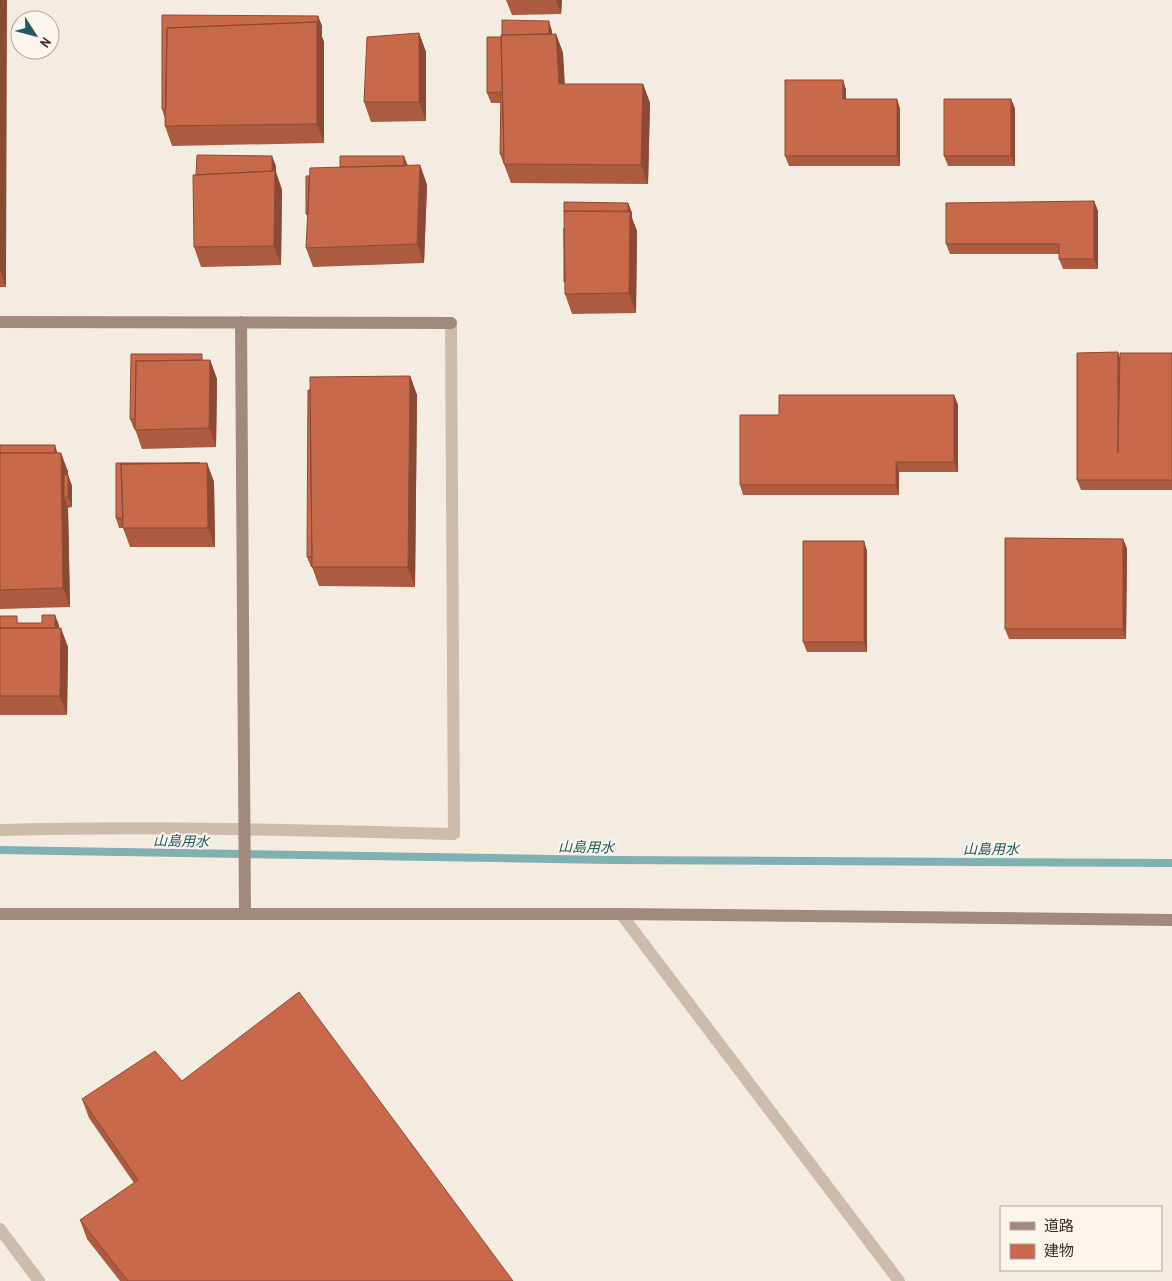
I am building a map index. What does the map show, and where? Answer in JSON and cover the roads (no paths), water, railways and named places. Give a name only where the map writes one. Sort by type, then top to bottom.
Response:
[{"type":"street","points":[[0,322],[450,323],[454,834],[98,827],[0,830]]},
{"type":"street","points":[[241,322],[245,914]]},
{"type":"street","points":[[0,914],[621,914],[1172,920]]},
{"type":"street","points":[[621,914],[899,1281]]},
{"type":"street","points":[[0,1228],[40,1281]]},
{"type":"waterway","name":"山島用水","points":[[0,850],[610,860],[1172,863]]}]
